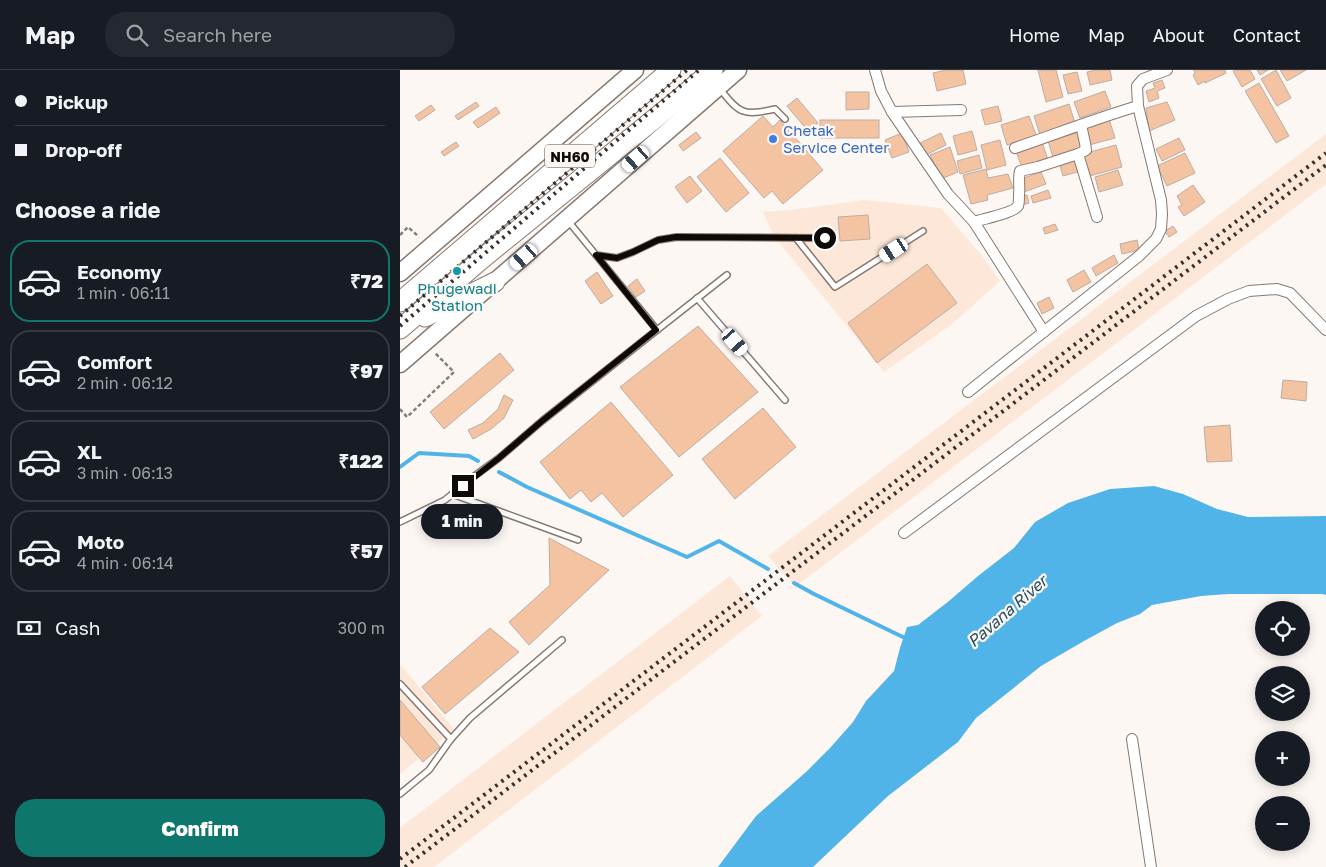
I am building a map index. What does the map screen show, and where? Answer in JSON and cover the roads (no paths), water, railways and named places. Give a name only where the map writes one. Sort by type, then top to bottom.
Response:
[{"type":"highway","name":"NH60","points":[[400,302],[671,70]]},
{"type":"highway","name":"NH60","points":[[400,329],[483,258],[679,99],[716,79]]},
{"type":"highway","points":[[400,329],[495,282]]},
{"type":"main road","points":[[400,273],[635,70]]},
{"type":"main road","points":[[400,364],[567,219],[716,79],[738,70]]},
{"type":"street","points":[[875,70],[881,92],[892,112],[948,194],[974,222],[1044,332]]},
{"type":"street","points":[[968,392],[1156,240],[1161,229],[1161,200],[1138,106],[1138,86],[1148,76],[1167,70]]},
{"type":"street","points":[[1015,148],[1138,106]]},
{"type":"street","points":[[892,112],[961,110]]},
{"type":"street","points":[[974,222],[1017,208],[1020,187],[1018,174],[1020,171],[1038,167],[1086,150],[1081,125]]},
{"type":"street","points":[[1078,154],[1097,217]]},
{"type":"street","points":[[904,533],[1196,316],[1228,300],[1249,291],[1277,289],[1290,294],[1326,330]]},
{"type":"street","points":[[1132,739],[1151,867]]},
{"type":"lane","points":[[716,79],[734,107],[743,112],[758,113],[775,109],[785,119]]},
{"type":"lane","points":[[567,219],[656,330]]},
{"type":"lane","points":[[796,238],[834,287],[923,231]]},
{"type":"lane","points":[[596,255],[617,258],[658,240],[676,237],[825,238]]},
{"type":"lane","points":[[400,522],[445,500],[727,275]]},
{"type":"lane","points":[[697,298],[784,400]]},
{"type":"lane","points":[[452,494],[578,540]]},
{"type":"lane","points":[[400,794],[429,770],[451,739],[470,718],[562,640]]},
{"type":"lane","points":[[400,685],[451,739]]},
{"type":"water","name":"Pavana River","points":[[1154,486],[1183,494],[1217,509],[1248,517],[1326,516],[1326,595],[1228,594],[1201,596],[1152,605],[1140,614],[1117,623],[1041,666],[976,718],[958,742],[888,796],[813,867],[718,867],[756,816],[830,748],[853,722],[866,701],[894,671],[907,627],[918,625],[1014,548],[1035,522],[1068,503],[1110,489]]},
{"type":"waterway","points":[[400,467],[419,453],[469,456],[478,461]]},
{"type":"waterway","points":[[499,472],[527,487],[687,557],[719,541],[768,569]]},
{"type":"waterway","points":[[794,583],[907,639]]},
{"type":"railway","points":[[400,316],[687,70]]},
{"type":"railway","points":[[400,326],[699,70]]},
{"type":"railway","points":[[400,859],[1326,153]]},
{"type":"railway","points":[[405,867],[1326,165]]},
{"type":"place","name":"Chetak Service Center","points":[[773,139]]},
{"type":"place","name":"Phugewadi Station","points":[[457,271]]}]
